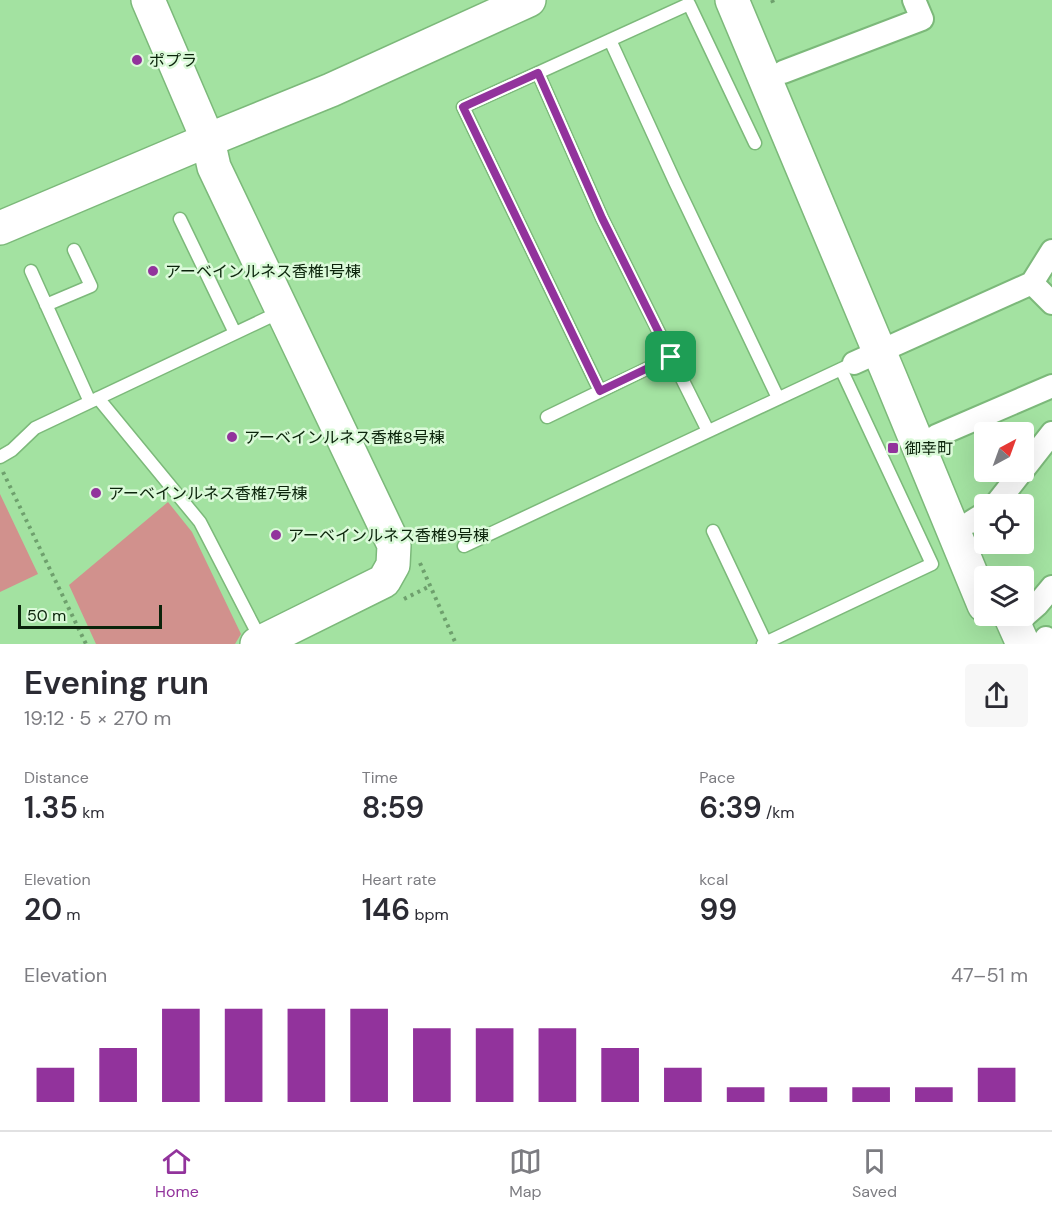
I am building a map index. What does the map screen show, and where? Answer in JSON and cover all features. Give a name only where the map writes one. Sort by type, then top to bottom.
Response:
[{"type":"street","points":[[148,0],[208,140],[214,168],[394,545],[393,565],[384,581],[259,643]]},
{"type":"street","points":[[0,228],[331,90],[529,0]]},
{"type":"street","points":[[732,0],[868,357],[974,584]]},
{"type":"street","points":[[783,72],[922,19],[914,0]]},
{"type":"street","points":[[764,3],[868,357],[936,436],[974,497]]},
{"type":"street","points":[[868,357],[1032,283],[1052,251]]},
{"type":"street","points":[[1032,283],[1052,303]]},
{"type":"street","points":[[936,436],[1052,386]]},
{"type":"street","points":[[1034,455],[1052,433]]},
{"type":"street","points":[[1001,494],[1011,482]]},
{"type":"street","points":[[1018,632],[1052,587]]},
{"type":"lane","points":[[600,391],[463,107],[690,4],[754,143]]},
{"type":"lane","points":[[610,40],[778,398]]},
{"type":"lane","points":[[538,73],[602,218],[708,431]]},
{"type":"lane","points":[[180,219],[235,333]]},
{"type":"lane","points":[[46,305],[91,286],[74,250]]},
{"type":"lane","points":[[31,271],[94,400],[200,522],[259,643]]},
{"type":"lane","points":[[0,457],[12,450],[35,428],[282,311]]},
{"type":"lane","points":[[547,417],[671,357]]},
{"type":"lane","points":[[464,546],[868,357],[932,564],[764,643],[713,531]]},
{"type":"path","points":[[764,3],[772,0]]},
{"type":"path","points":[[0,466],[86,644]]},
{"type":"shaded area","points":[[0,494],[38,574],[0,592]]},
{"type":"shaded area","points":[[168,502],[192,532],[241,634],[235,644],[96,644],[69,585]]},
{"type":"place","name":"ポプラ","points":[[137,60]]},
{"type":"place","name":"アーベインルネス香椎1号棟","points":[[153,271]]},
{"type":"place","name":"アーベインルネス香椎8号棟","points":[[232,437]]},
{"type":"place","name":"御幸町","points":[[893,448]]},
{"type":"place","name":"アーベインルネス香椎7号棟","points":[[96,493]]},
{"type":"place","name":"アーベインルネス香椎9号棟","points":[[276,535]]},
{"type":"route","points":[[538,73],[602,218],[671,357],[600,391],[463,107],[538,73]]}]
